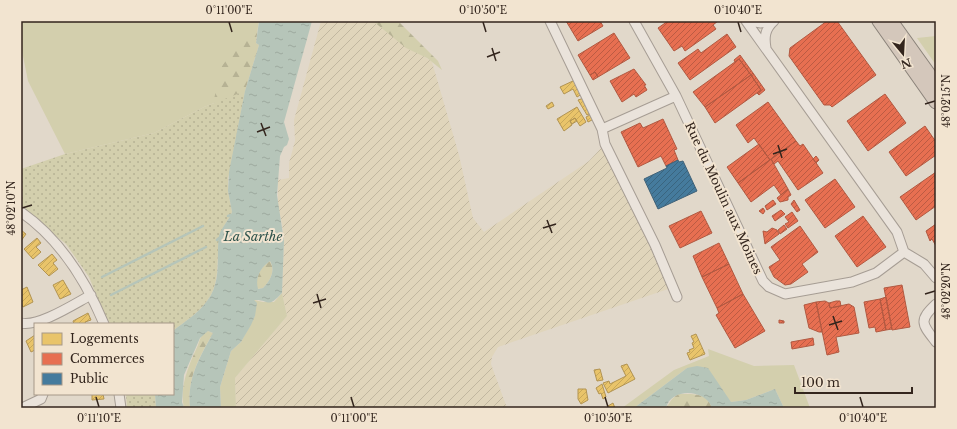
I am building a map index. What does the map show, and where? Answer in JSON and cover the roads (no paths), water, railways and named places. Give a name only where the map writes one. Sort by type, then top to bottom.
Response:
[{"type":"highway","points":[[879,21],[931,85]]},
{"type":"highway","points":[[892,21],[931,85],[936,102]]},
{"type":"highway","points":[[901,21],[914,44],[936,74]]},
{"type":"street","points":[[550,21],[602,129],[605,144],[655,245],[677,297]]},
{"type":"street","name":"Rue du Moulin aux Moines","points":[[634,21],[676,96],[763,281],[769,287],[785,294],[852,282],[876,273],[904,252]]},
{"type":"street","points":[[746,21],[897,232],[904,252],[924,264],[936,278]]},
{"type":"street","points":[[750,21],[761,23],[769,21]]},
{"type":"street","points":[[766,50],[765,35],[769,25],[774,21]]},
{"type":"street","points":[[602,129],[676,96]]},
{"type":"street","points":[[21,212],[38,224],[65,254],[91,295],[104,323]]},
{"type":"street","points":[[34,323],[91,295]]},
{"type":"street","points":[[936,304],[924,315],[923,320],[927,330],[936,342]]},
{"type":"street","points":[[21,323],[27,325],[34,323]]},
{"type":"street","points":[[22,408],[41,399],[43,395]]},
{"type":"street","points":[[120,395],[121,408]]},
{"type":"water","name":"La Sarthe","points":[[259,21],[312,21],[284,122],[289,139],[280,156],[277,195],[284,241],[282,293],[270,302],[254,300],[257,303],[255,316],[241,342],[231,351],[220,387],[221,408],[190,408],[190,387],[192,378],[199,360],[213,333],[208,331],[200,338],[184,375],[182,402],[184,408],[156,408],[155,395],[174,395],[174,330],[203,306],[212,294],[215,286],[218,270],[219,236],[232,212],[228,191],[229,172],[245,91],[259,45],[256,43]],"holes":[[[270,261],[272,268],[270,279],[263,288],[258,289],[257,281],[261,270]]]},
{"type":"water","points":[[697,366],[708,368],[731,402],[746,400],[775,389],[784,408],[712,408],[709,402],[703,397],[689,393],[674,396],[669,401],[666,408],[634,408],[687,368]]},
{"type":"waterway","points":[[102,277],[203,226]]},
{"type":"waterway","points":[[111,295],[206,247]]}]
